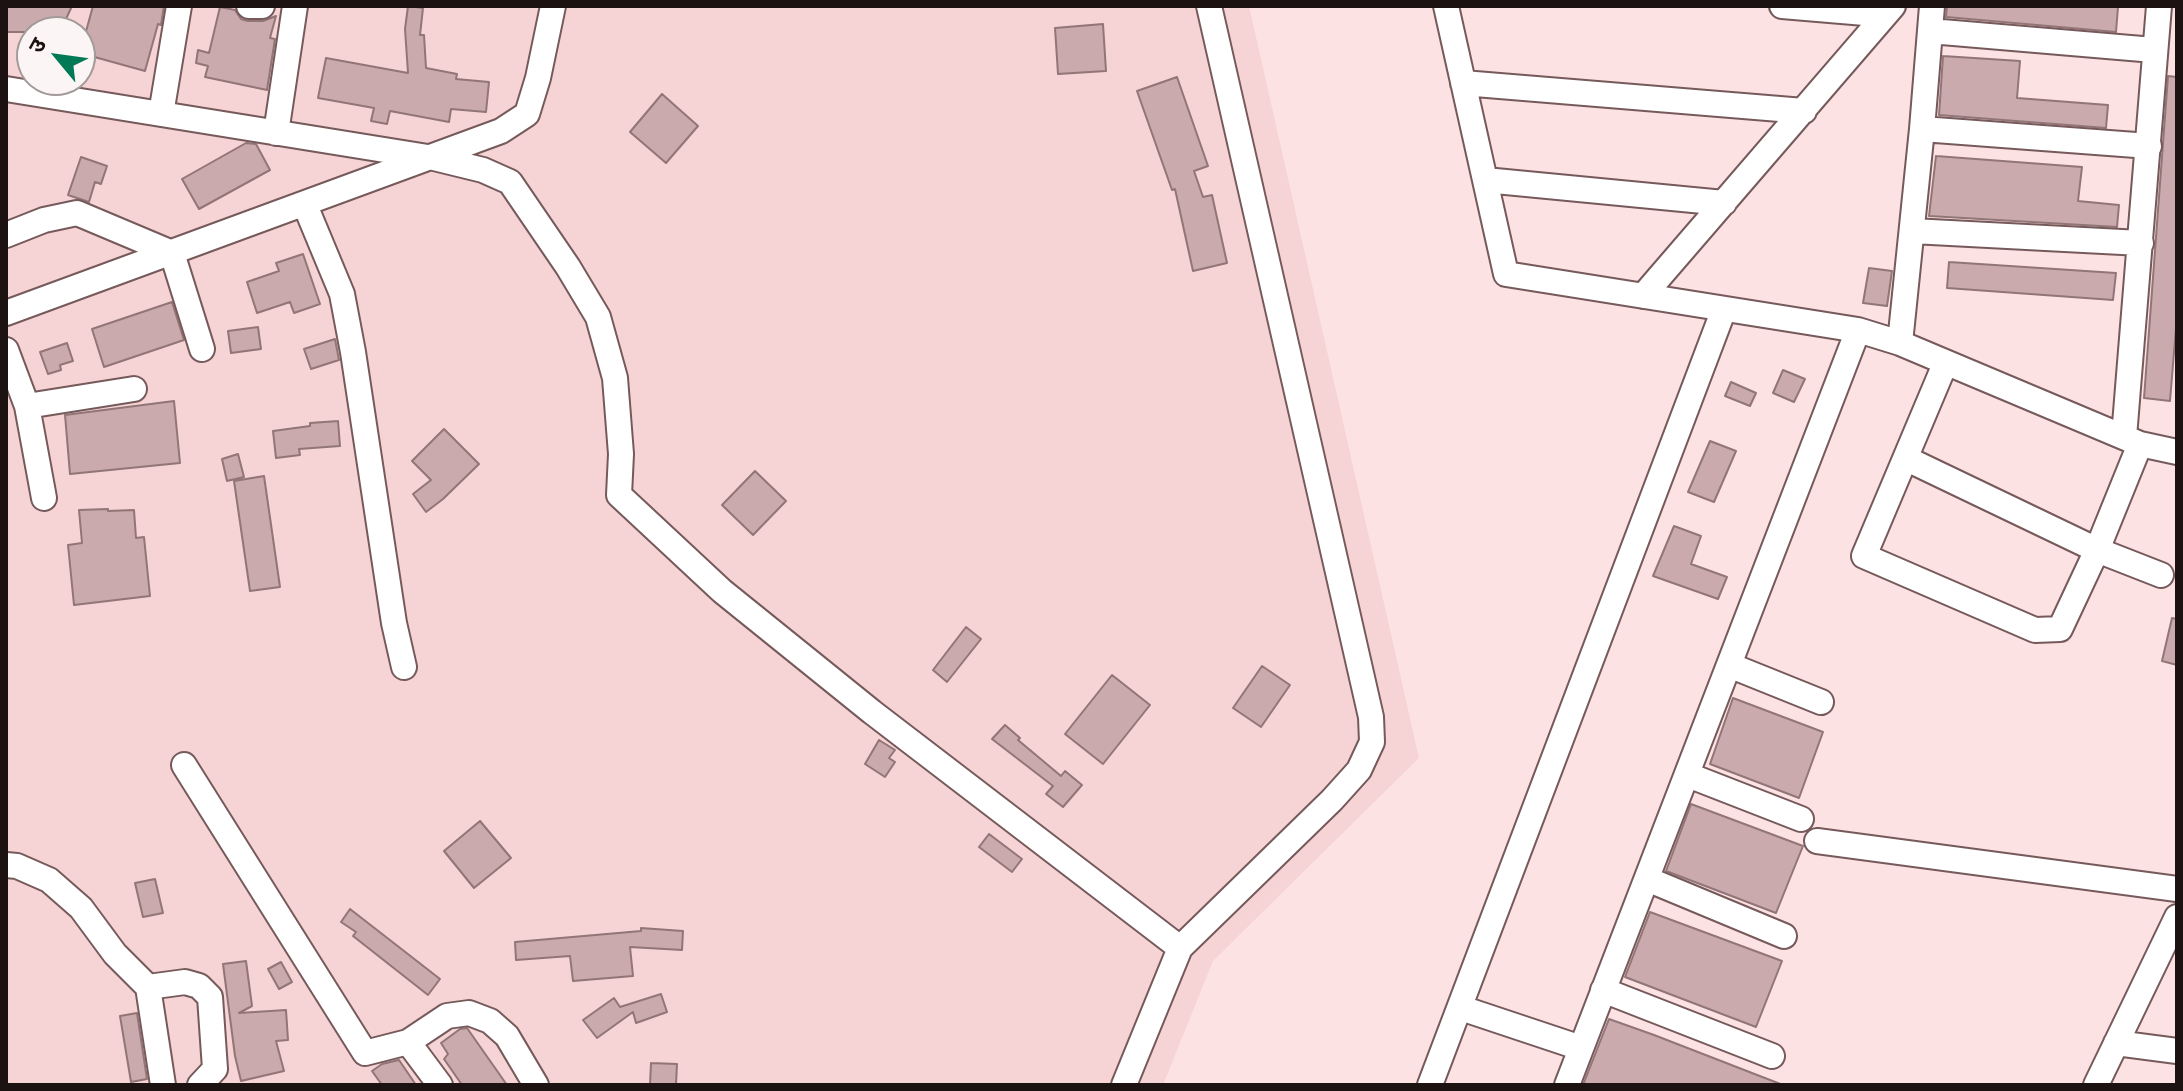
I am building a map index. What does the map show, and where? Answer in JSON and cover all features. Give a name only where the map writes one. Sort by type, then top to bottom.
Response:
[{"type":"street","points":[[161,114],[179,6]]},
{"type":"street","points":[[249,6],[262,6]]},
{"type":"street","points":[[276,133],[295,6]]},
{"type":"street","points":[[6,313],[501,131],[527,114],[553,6]]},
{"type":"street","points":[[1124,1085],[1180,948],[1332,800],[1359,770],[1372,742],[1371,717],[1209,6]]},
{"type":"street","points":[[1446,6],[1506,274],[1858,330],[1900,343],[2132,440],[2177,452]]},
{"type":"street","points":[[1782,6],[1865,9],[1866,40]]},
{"type":"street","points":[[1643,296],[1893,6]]},
{"type":"street","points":[[1900,343],[1932,6]]},
{"type":"street","points":[[1945,364],[1864,556],[2035,630],[2060,629],[2097,550],[2132,440],[2141,243],[2159,6]]},
{"type":"street","points":[[1930,31],[2154,50]]},
{"type":"street","points":[[1463,83],[1804,111]]},
{"type":"street","points":[[6,89],[434,158],[483,170],[510,182],[598,317],[615,378],[621,454],[619,495],[722,591],[872,712],[1180,948]]},
{"type":"street","points":[[1922,129],[2149,146]]},
{"type":"street","points":[[1485,180],[1724,203]]},
{"type":"street","points":[[305,205],[342,294],[394,623],[404,667]]},
{"type":"street","points":[[6,235],[44,220],[77,213],[172,253],[202,349]]},
{"type":"street","points":[[1912,231],[2141,243]]},
{"type":"street","points":[[1430,1085],[1724,309]]},
{"type":"street","points":[[1567,1085],[1858,330]]},
{"type":"street","points":[[6,350],[27,406],[44,498]]},
{"type":"street","points":[[27,406],[134,389]]},
{"type":"street","points":[[1907,459],[2097,550],[2161,575]]},
{"type":"street","points":[[1729,665],[1821,702]]},
{"type":"street","points":[[184,765],[365,1053],[408,1042],[447,1016],[469,1013],[490,1021],[507,1036],[536,1085]]},
{"type":"street","points":[[1688,775],[1801,819]]},
{"type":"street","points":[[1817,841],[2177,889]]},
{"type":"street","points":[[6,865],[17,866],[49,880],[81,908],[115,954],[148,987],[163,1085]]},
{"type":"street","points":[[1647,879],[1784,936]]},
{"type":"street","points":[[2096,1085],[2177,917]]},
{"type":"street","points":[[148,987],[185,982],[199,986],[210,997],[215,1069],[200,1085]]},
{"type":"street","points":[[1603,990],[1772,1056]]},
{"type":"street","points":[[1461,1008],[1581,1048]]},
{"type":"street","points":[[408,1042],[440,1085]]},
{"type":"street","points":[[2116,1043],[2177,1051]]},
{"type":"shaded area","points":[[6,6],[1249,6],[1419,758],[1213,961],[1163,1085],[6,1085]]},
{"type":"building","points":[[6,6],[72,6],[67,16],[16,16],[16,32],[6,32]]},
{"type":"building","points":[[93,6],[164,6],[161,25],[158,24],[145,71],[96,57],[96,16],[90,16]]},
{"type":"building","points":[[408,6],[423,8],[420,35],[424,35],[426,68],[457,74],[456,79],[489,82],[486,112],[451,109],[449,122],[390,111],[387,124],[371,121],[374,108],[318,98],[326,58],[408,73],[405,29]]},
{"type":"building","points":[[1947,6],[2118,7],[2116,32],[1946,17]]},
{"type":"building","points":[[220,7],[235,10],[241,19],[248,21],[263,21],[276,16],[270,38],[275,39],[267,90],[205,77],[208,66],[196,63],[198,50],[209,53]]},
{"type":"building","points":[[1103,24],[1106,71],[1058,74],[1055,28]]},
{"type":"building","points":[[1943,56],[2020,61],[2017,98],[2108,105],[2106,128],[1939,115]]},
{"type":"building","points":[[2168,76],[2177,77],[2177,316],[2170,401],[2144,398]]},
{"type":"building","points":[[1177,77],[1208,166],[1194,171],[1203,197],[1212,195],[1227,263],[1193,271],[1175,189],[1172,190],[1137,91]]},
{"type":"building","points":[[662,94],[698,126],[666,163],[630,132]]},
{"type":"building","points":[[246,143],[256,144],[270,170],[199,209],[182,179]]},
{"type":"building","points":[[1936,156],[2082,167],[2078,201],[2119,205],[2117,227],[1929,216]]},
{"type":"building","points":[[81,157],[107,166],[101,184],[95,182],[89,202],[68,195]]},
{"type":"building","points":[[303,254],[320,304],[294,313],[290,302],[257,313],[247,282],[279,271],[276,263]]},
{"type":"building","points":[[1949,262],[2116,273],[2113,300],[1947,288]]},
{"type":"building","points":[[1869,268],[1892,271],[1887,306],[1863,303]]},
{"type":"building","points":[[172,302],[184,340],[104,367],[92,329]]},
{"type":"building","points":[[258,327],[261,349],[231,353],[228,331]]},
{"type":"building","points":[[335,339],[339,360],[311,369],[304,349]]},
{"type":"building","points":[[67,343],[73,361],[60,365],[61,370],[48,374],[40,352]]},
{"type":"building","points":[[1783,370],[1805,379],[1794,402],[1773,393]]},
{"type":"building","points":[[1731,382],[1756,393],[1750,406],[1725,396]]},
{"type":"building","points":[[174,401],[180,463],[70,474],[65,415]]},
{"type":"building","points":[[338,421],[340,446],[299,449],[300,455],[276,458],[273,431]]},
{"type":"building","points":[[444,429],[479,464],[426,512],[413,494],[431,480],[412,461]]},
{"type":"building","points":[[1710,441],[1736,451],[1714,502],[1688,492]]},
{"type":"building","points":[[238,454],[244,477],[227,481],[222,459]]},
{"type":"building","points":[[755,471],[786,501],[753,535],[722,505]]},
{"type":"building","points":[[264,476],[280,587],[250,591],[234,481]]},
{"type":"building","points":[[79,510],[134,510],[136,538],[144,537],[150,596],[74,605],[68,545],[82,543]]},
{"type":"building","points":[[1674,526],[1701,536],[1691,564],[1727,577],[1718,599],[1653,576]]},
{"type":"building","points":[[2172,618],[2177,619],[2177,665],[2162,661]]},
{"type":"building","points":[[966,627],[981,639],[947,682],[933,670]]},
{"type":"building","points":[[1262,666],[1290,685],[1261,727],[1233,708]]},
{"type":"building","points":[[1112,675],[1150,705],[1103,764],[1065,734]]},
{"type":"building","points":[[1733,698],[1823,732],[1799,798],[1710,764]]},
{"type":"building","points":[[1005,725],[1061,776],[1065,771],[1082,785],[1063,807],[1046,794],[1053,786],[992,739]]},
{"type":"building","points":[[879,740],[895,750],[889,758],[895,762],[885,777],[865,764]]},
{"type":"building","points":[[1691,804],[1803,846],[1776,913],[1666,871]]},
{"type":"building","points":[[480,821],[511,858],[474,888],[444,851]]},
{"type":"building","points":[[989,834],[1022,859],[1012,872],[979,847]]},
{"type":"building","points":[[155,879],[163,913],[143,917],[135,883]]},
{"type":"building","points":[[350,909],[440,979],[428,995],[353,936],[356,932],[341,922]]},
{"type":"building","points":[[1650,912],[1782,961],[1756,1027],[1625,977]]},
{"type":"building","points":[[641,928],[683,931],[682,950],[630,947],[633,976],[573,981],[570,956],[516,960],[515,942],[641,931]]},
{"type":"building","points":[[246,961],[252,1006],[239,1013],[286,1010],[288,1040],[276,1041],[284,1071],[241,1081],[223,964]]},
{"type":"building","points":[[281,962],[292,982],[279,989],[268,969]]},
{"type":"building","points":[[661,994],[667,1012],[636,1023],[633,1012],[597,1038],[583,1020],[614,998],[620,1007]]},
{"type":"building","points":[[137,1013],[147,1079],[131,1082],[120,1016]]},
{"type":"building","points":[[1609,1019],[1654,1035],[1783,1085],[1583,1085]]},
{"type":"building","points":[[467,1028],[507,1085],[462,1085],[444,1059],[448,1054],[441,1043],[460,1029]]},
{"type":"building","points":[[399,1060],[416,1085],[382,1085],[372,1071],[382,1064]]},
{"type":"building","points":[[651,1063],[677,1064],[676,1085],[650,1085]]}]
